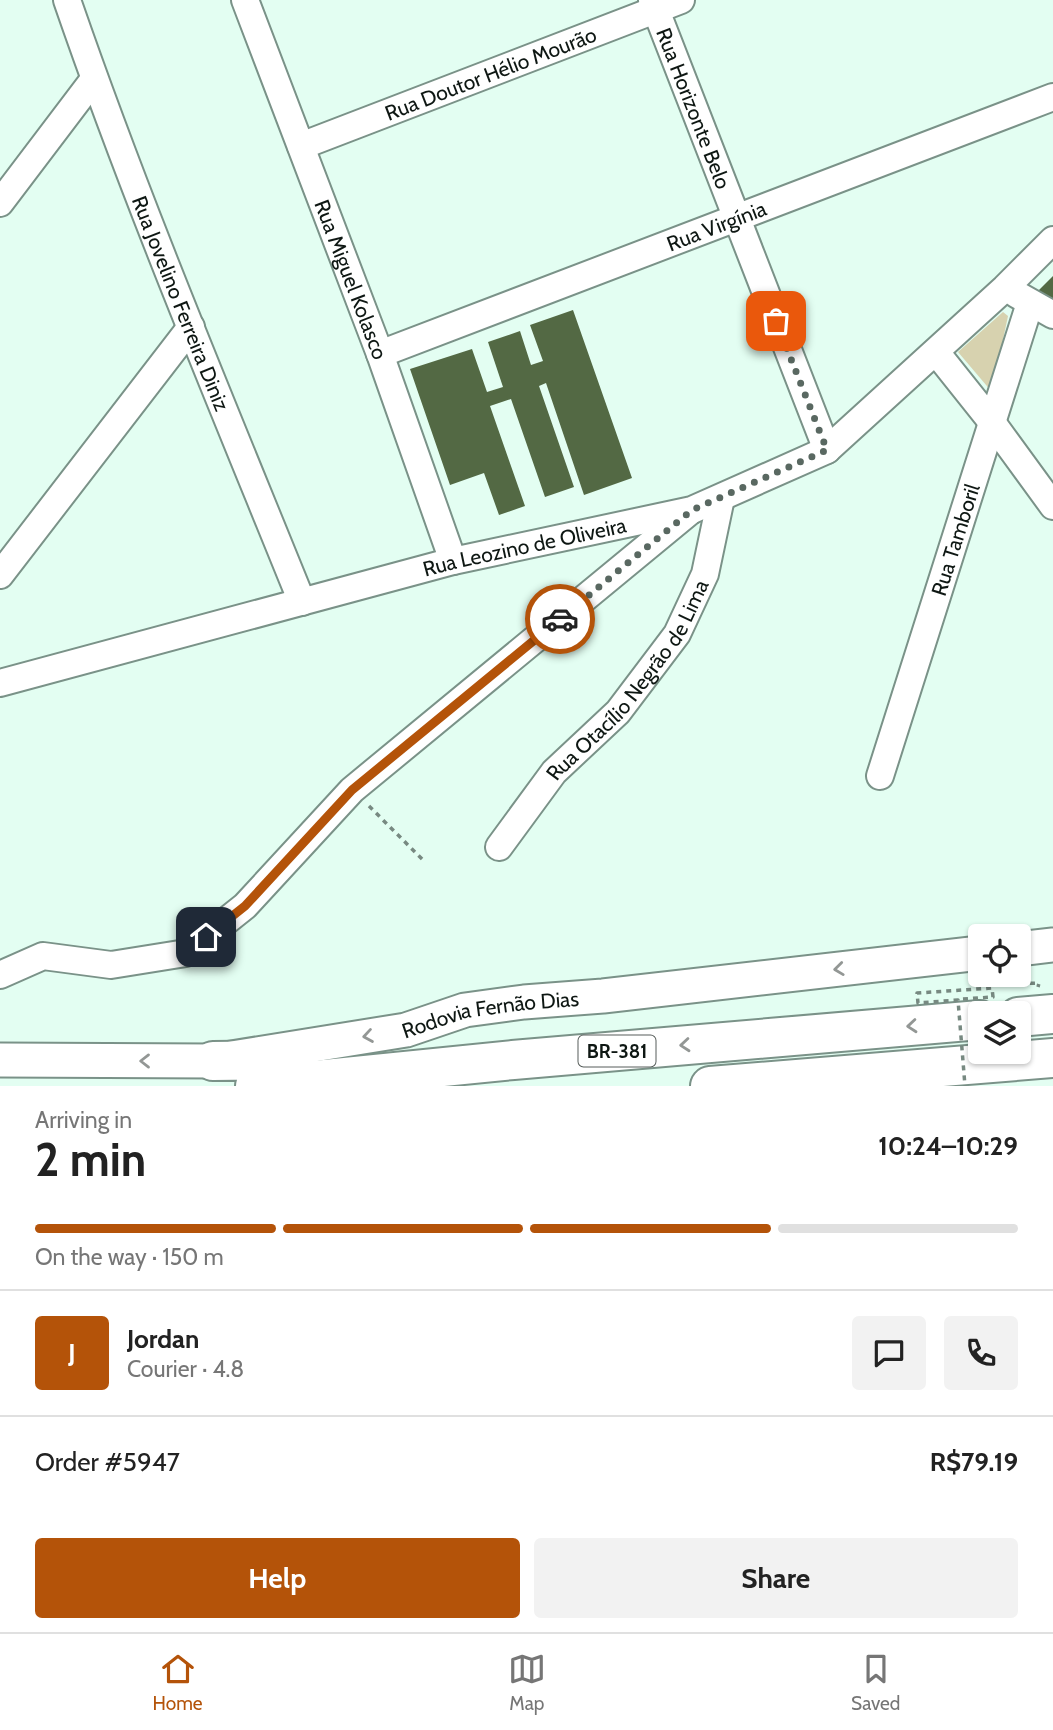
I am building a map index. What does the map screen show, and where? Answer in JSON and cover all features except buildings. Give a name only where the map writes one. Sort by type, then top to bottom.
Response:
[{"type":"highway","name":"Rodovia Fernão Dias","points":[[255,1086],[968,1010]]},
{"type":"highway","points":[[1031,1016],[1053,1014]]},
{"type":"highway","points":[[972,1076],[1053,1058]]},
{"type":"highway","points":[[214,1061],[513,1060]]},
{"type":"highway","points":[[710,1086],[972,1076],[1014,1081],[1053,1077]]},
{"type":"main road","points":[[1031,947],[1053,945]]},
{"type":"main road","name":"Rodovia Fernão Dias","points":[[0,1060],[214,1061],[406,1030],[465,1010],[968,954]]},
{"type":"street","name":"Rua Jovelino Ferreira Diniz","points":[[67,0],[94,79],[302,602]]},
{"type":"street","name":"Rua Miguel Kolasco","points":[[245,0],[380,354],[453,561]]},
{"type":"street","name":"Rua Doutor Hélio Mourão","points":[[301,146],[654,5],[681,0]]},
{"type":"street","name":"Rua Horizonte Belo","points":[[654,5],[827,450]]},
{"type":"street","points":[[0,203],[94,79]]},
{"type":"street","name":"Rua Virgínia","points":[[380,354],[1053,97]]},
{"type":"street","name":"Rua Leozino de Oliveira","points":[[0,683],[453,561],[692,510],[721,498],[827,450],[1005,288],[1053,240]]},
{"type":"street","points":[[1005,288],[1042,309]]},
{"type":"street","name":"Rua Tamboril","points":[[880,776],[991,421],[1042,309]]},
{"type":"street","points":[[0,575],[191,327]]},
{"type":"street","points":[[936,352],[1053,506]]},
{"type":"street","name":"Rua Otacílio Negrão de Lima","points":[[499,847],[554,772],[618,712],[677,635],[705,574],[721,498]]},
{"type":"street","points":[[0,975],[43,956],[111,965],[186,953],[245,906],[352,790],[692,510]]},
{"type":"path","points":[[352,790],[423,860]]},
{"type":"path","points":[[968,1054],[958,1000],[918,1003],[917,993],[992,988],[993,997],[987,1001]]},
{"type":"shaded area","points":[[1003,312],[1008,316],[992,392],[958,352]]},
{"type":"way so far","points":[[560,619],[692,510],[827,450],[776,321]]},
{"type":"route","points":[[206,937],[245,906],[352,790],[560,619]]}]
